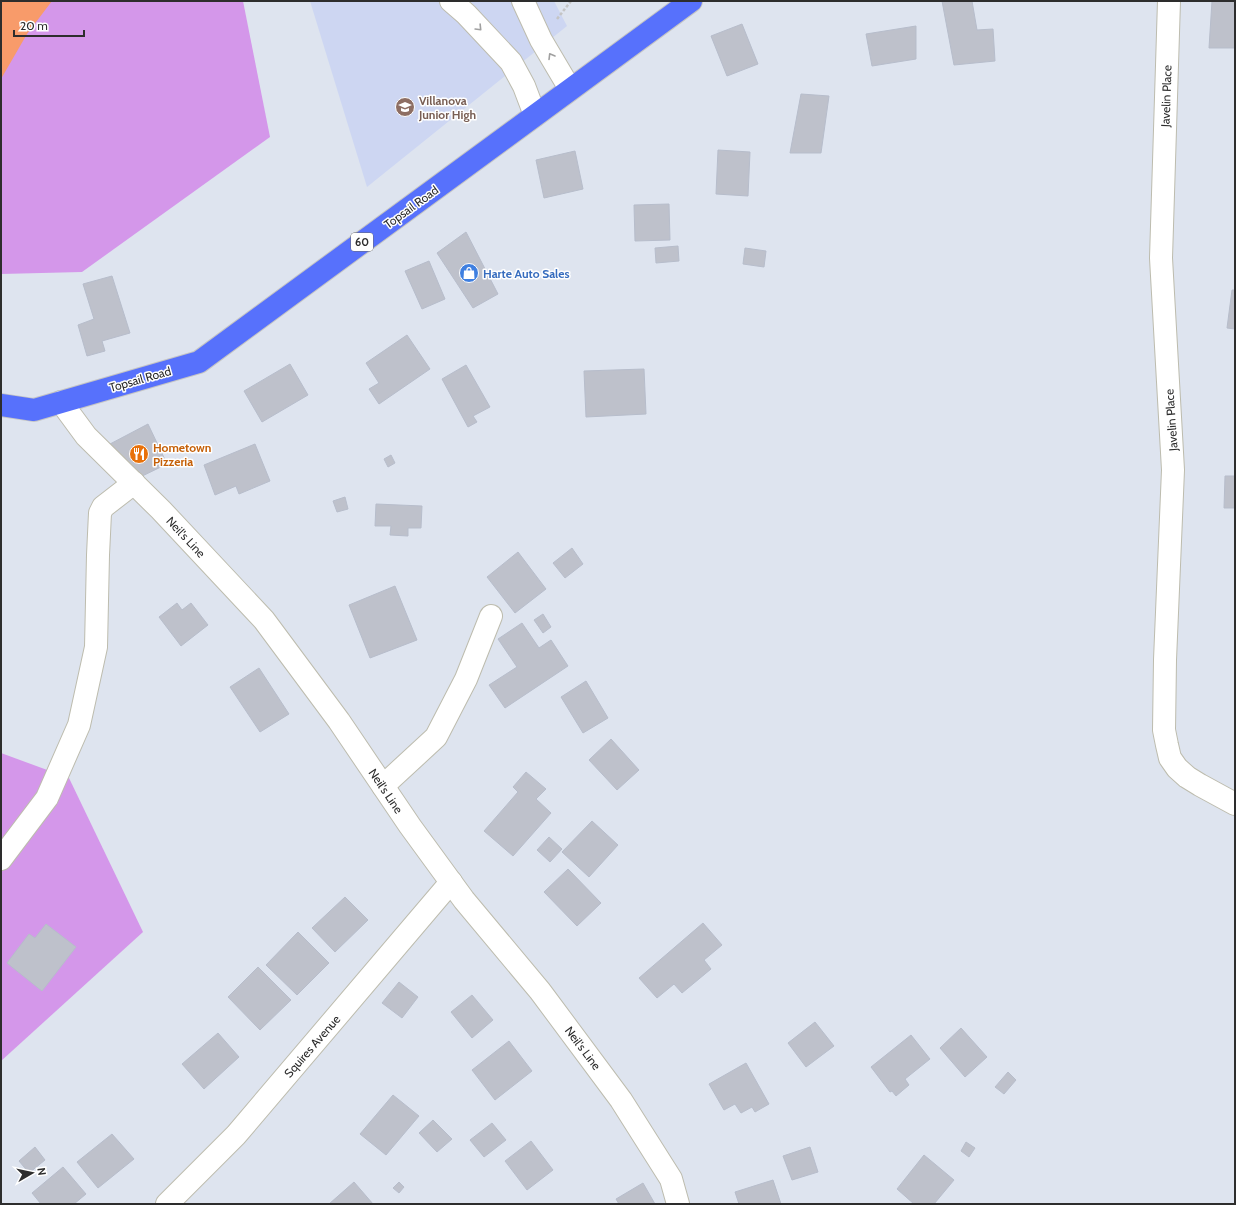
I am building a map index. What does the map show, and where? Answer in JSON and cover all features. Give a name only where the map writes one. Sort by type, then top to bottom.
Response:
[{"type":"main road","name":"Topsail Road","points":[[1,405],[34,410],[199,362],[691,1]]},
{"type":"street","points":[[451,1],[466,14],[511,62],[524,86],[535,115]]},
{"type":"street","points":[[523,1],[541,40],[570,89]]},
{"type":"street","name":"Javelin Place","points":[[1169,1],[1161,258],[1173,470],[1164,730],[1166,746],[1170,758],[1177,768],[1200,785],[1235,804]]},
{"type":"street","name":"Neil's Line","points":[[61,402],[86,436],[161,510],[264,620],[339,720],[410,826],[464,900],[540,991],[622,1100],[671,1179],[678,1204]]},
{"type":"street","points":[[1,859],[47,798],[80,725],[96,647],[100,513],[103,507],[134,483]]},
{"type":"street","points":[[383,786],[436,737],[466,679],[491,616]]},
{"type":"street","name":"Squires Avenue","points":[[168,1204],[236,1135],[451,882]]},
{"type":"shaded area","points":[[1,1],[243,1],[270,137],[82,272],[1,274]]},
{"type":"shaded area","points":[[1,1],[52,1],[27,34],[1,79]]},
{"type":"shaded area","name":"Villanova Junior High","points":[[310,1],[554,1],[567,26],[367,187]]},
{"type":"shaded area","points":[[1,753],[69,778],[143,932],[1,1061]]},
{"type":"building","points":[[942,1],[972,1],[977,30],[993,29],[995,61],[954,65]]},
{"type":"building","points":[[1212,1],[1235,1],[1235,48],[1209,48]]},
{"type":"building","points":[[742,24],[758,64],[727,76],[711,36]]},
{"type":"building","points":[[916,26],[916,59],[872,66],[866,34]]},
{"type":"building","points":[[801,94],[829,96],[821,153],[790,153]]},
{"type":"building","points":[[718,150],[750,152],[748,196],[716,194]]},
{"type":"building","points":[[575,151],[583,189],[544,198],[536,160]]},
{"type":"building","points":[[669,204],[670,240],[635,241],[634,205]]},
{"type":"building","name":"Harte Auto Sales","points":[[466,232],[498,294],[473,308],[437,253]]},
{"type":"building","points":[[678,246],[679,261],[656,263],[655,248]]},
{"type":"building","points":[[745,248],[766,251],[764,267],[743,264]]},
{"type":"building","points":[[429,261],[445,299],[422,309],[405,271]]},
{"type":"building","points":[[112,276],[130,333],[102,341],[105,351],[87,356],[78,325],[94,319],[83,284]]},
{"type":"building","points":[[1232,290],[1235,290],[1235,329],[1227,328]]},
{"type":"building","points":[[407,335],[430,369],[379,404],[369,389],[379,383],[366,363]]},
{"type":"building","points":[[290,364],[308,395],[262,422],[244,391]]},
{"type":"building","points":[[466,365],[490,407],[473,416],[477,422],[468,427],[442,379]]},
{"type":"building","points":[[644,369],[646,414],[586,417],[584,371]]},
{"type":"building","name":"Hometown Pizzeria","points":[[148,424],[167,464],[134,480],[110,444]]},
{"type":"building","points":[[255,444],[270,481],[239,494],[236,486],[215,495],[204,465]]},
{"type":"building","points":[[391,455],[395,463],[388,467],[384,459]]},
{"type":"building","points":[[1225,476],[1235,476],[1235,508],[1224,508]]},
{"type":"building","points":[[345,497],[348,509],[337,512],[333,501]]},
{"type":"building","points":[[376,504],[422,506],[421,528],[408,528],[408,536],[390,535],[391,526],[375,526]]},
{"type":"building","points":[[572,548],[583,564],[565,578],[553,563]]},
{"type":"building","points":[[518,552],[546,589],[515,613],[487,577]]},
{"type":"building","points":[[395,586],[417,640],[370,658],[349,605]]},
{"type":"building","points":[[177,603],[182,610],[191,603],[208,625],[181,646],[159,617]]},
{"type":"building","points":[[543,614],[551,627],[543,633],[534,620]]},
{"type":"building","points":[[522,623],[539,648],[551,640],[568,666],[505,708],[489,685],[517,667],[498,639]]},
{"type":"building","points":[[259,668],[289,714],[260,732],[230,687]]},
{"type":"building","points":[[586,681],[608,718],[583,733],[561,697]]},
{"type":"building","points":[[611,739],[639,770],[617,790],[589,760]]},
{"type":"building","points":[[526,772],[546,789],[536,799],[551,813],[513,856],[484,831],[518,792],[513,787]]},
{"type":"building","points":[[592,821],[618,845],[589,877],[562,852]]},
{"type":"building","points":[[549,837],[562,849],[550,862],[537,850]]},
{"type":"building","points":[[568,869],[601,903],[577,926],[544,892]]},
{"type":"building","points":[[345,897],[368,920],[335,952],[312,928]]},
{"type":"building","points":[[703,923],[722,945],[704,960],[711,969],[682,993],[674,984],[657,998],[639,978]]},
{"type":"building","points":[[46,924],[76,947],[42,991],[7,963],[29,934],[35,938]]},
{"type":"building","points":[[298,932],[329,963],[297,995],[266,965]]},
{"type":"building","points":[[258,967],[291,1000],[260,1030],[228,997]]},
{"type":"building","points":[[399,982],[418,997],[402,1018],[382,1003]]},
{"type":"building","points":[[472,995],[493,1020],[472,1038],[451,1012]]},
{"type":"building","points":[[815,1022],[834,1046],[806,1067],[788,1043]]},
{"type":"building","points":[[961,1028],[987,1057],[965,1077],[940,1048]]},
{"type":"building","points":[[218,1033],[239,1057],[204,1089],[182,1064]]},
{"type":"building","points":[[911,1035],[930,1059],[905,1079],[909,1085],[896,1096],[892,1091],[890,1092],[871,1067]]},
{"type":"building","points":[[509,1041],[532,1071],[495,1100],[472,1070]]},
{"type":"building","points":[[746,1063],[769,1104],[755,1112],[752,1107],[741,1113],[735,1104],[724,1110],[709,1084]]},
{"type":"building","points":[[1008,1072],[1016,1080],[1004,1094],[995,1087]]},
{"type":"building","points":[[393,1095],[419,1116],[386,1155],[360,1134]]},
{"type":"building","points":[[433,1120],[452,1139],[437,1152],[419,1133]]},
{"type":"building","points":[[492,1123],[506,1140],[484,1157],[470,1140]]},
{"type":"building","points":[[112,1134],[134,1159],[98,1188],[77,1162]]},
{"type":"building","points":[[531,1141],[553,1170],[527,1190],[505,1161]]},
{"type":"building","points":[[966,1142],[975,1148],[969,1157],[961,1151]]},
{"type":"building","points":[[35,1147],[45,1160],[29,1173],[19,1161]]},
{"type":"building","points":[[810,1147],[818,1172],[792,1180],[783,1156]]},
{"type":"building","points":[[924,1155],[954,1180],[934,1204],[914,1204],[897,1189]]},
{"type":"building","points":[[63,1167],[86,1194],[74,1204],[41,1204],[32,1193]]},
{"type":"building","points":[[773,1180],[781,1204],[739,1204],[735,1192]]},
{"type":"building","points":[[354,1182],[373,1204],[329,1204]]},
{"type":"building","points":[[399,1182],[404,1187],[399,1193],[393,1188]]},
{"type":"building","points":[[643,1183],[655,1204],[619,1204],[616,1199]]},
{"type":"place","name":"Villanova Junior High","points":[[405,107]]},
{"type":"place","name":"Harte Auto Sales","points":[[469,273]]},
{"type":"place","name":"Hometown Pizzeria","points":[[139,454]]}]
